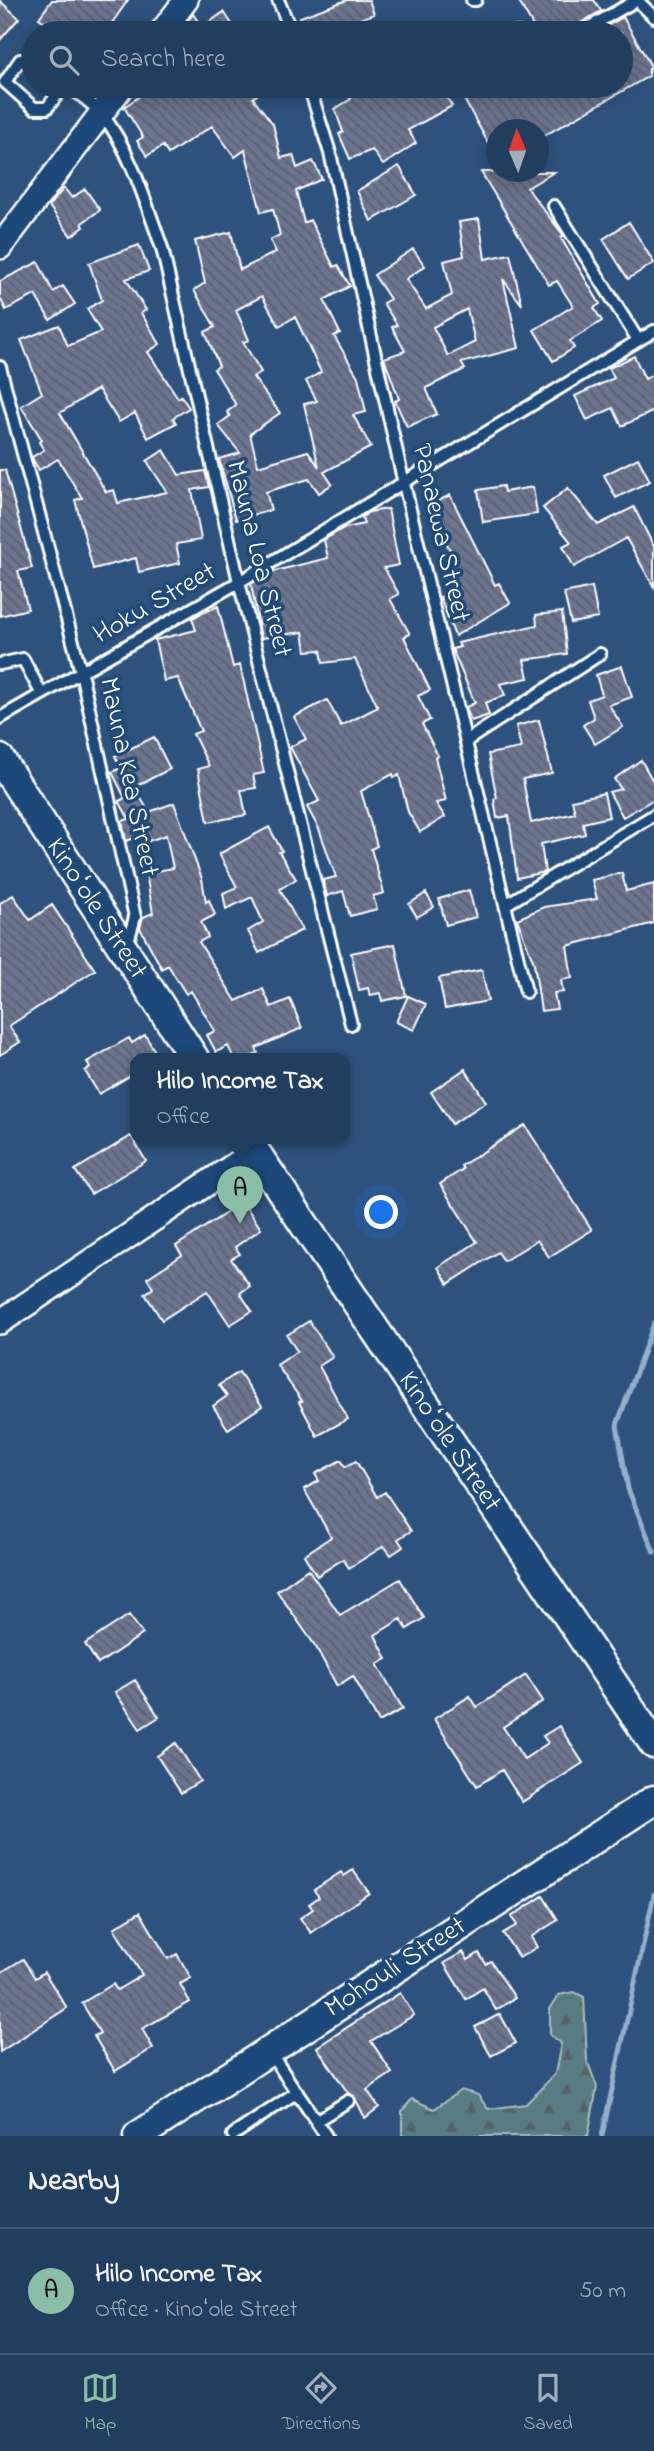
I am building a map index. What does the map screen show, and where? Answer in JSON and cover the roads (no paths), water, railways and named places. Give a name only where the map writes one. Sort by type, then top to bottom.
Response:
[{"type":"street","points":[[170,21],[186,0]]},
{"type":"street","points":[[0,247],[113,98]]},
{"type":"street","name":"Kinoʻole Street","points":[[0,759],[191,1053]]},
{"type":"street","points":[[0,1322],[250,1145]]},
{"type":"street","name":"Kinoʻole Street","points":[[250,1145],[654,1744]]},
{"type":"street","name":"Mohouli Street","points":[[138,2136],[654,1800]]},
{"type":"lane","points":[[278,0],[287,21]]},
{"type":"lane","points":[[600,21],[637,0],[654,17]]},
{"type":"lane","points":[[21,60],[5,82],[21,96]]},
{"type":"lane","points":[[23,98],[34,108],[47,108],[56,98]]},
{"type":"lane","name":"Mauna Loa Street","points":[[82,98],[101,113],[114,132],[162,248],[239,582],[351,1024]]},
{"type":"lane","name":"Panaewa Street","points":[[313,98],[330,153],[404,484],[526,992]]},
{"type":"lane","points":[[554,206],[638,340]]},
{"type":"lane","name":"Hoku Street","points":[[0,718],[239,582],[654,331]]},
{"type":"lane","name":"Mauna Kea Street","points":[[0,368],[81,672],[135,917],[125,954]]},
{"type":"lane","points":[[466,741],[600,654]]},
{"type":"lane","points":[[0,664],[23,659],[41,693]]},
{"type":"lane","points":[[505,905],[654,815]]},
{"type":"lane","points":[[269,2051],[326,2136]]},
{"type":"lane","points":[[233,2135],[297,2092]]},
{"type":"lane","points":[[316,2121],[348,2101]]},
{"type":"waterway","points":[[654,1323],[617,1425],[628,1489],[654,1552]]},
{"type":"waterway","points":[[602,2136],[654,1894]]},
{"type":"place","name":"Hilo Income Tax","points":[[240,1224]]}]
